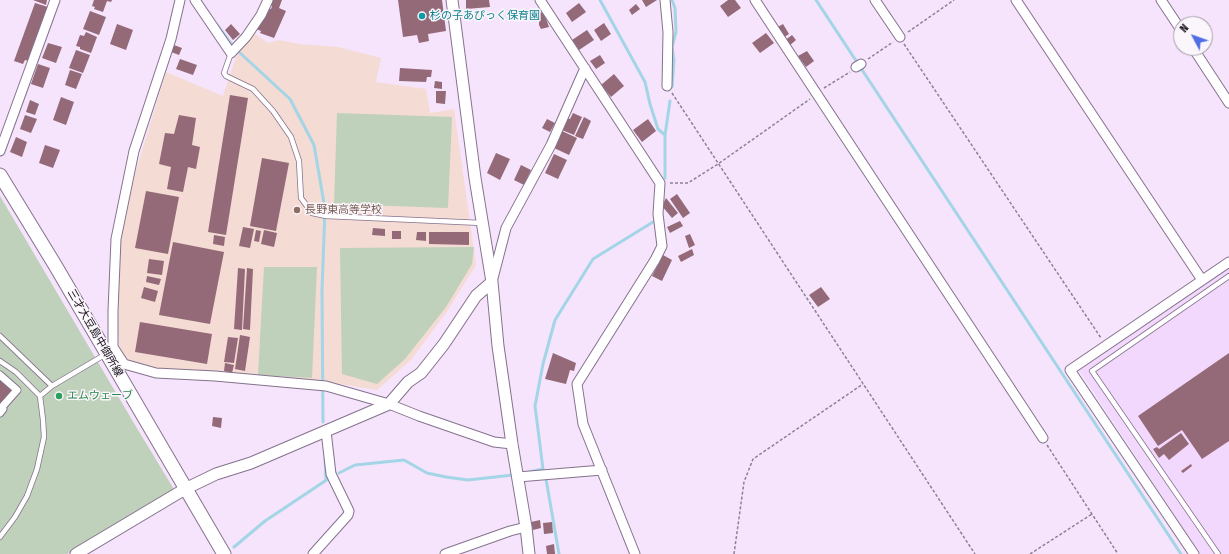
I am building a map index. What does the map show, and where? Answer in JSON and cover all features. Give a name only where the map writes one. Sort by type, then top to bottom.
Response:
[{"type":"main road","name":"三才大豆島中御所線","points":[[0,175],[55,265],[110,350],[185,489],[224,554]]},
{"type":"street","points":[[0,151],[55,0]]},
{"type":"street","points":[[180,0],[171,39],[134,151],[116,239],[110,350],[124,364],[156,373],[215,376],[323,386],[389,404],[494,442],[512,444]]},
{"type":"street","points":[[195,0],[231,53],[246,36],[261,15],[268,0]]},
{"type":"street","points":[[452,0],[475,178],[492,282],[498,346],[529,554]]},
{"type":"street","points":[[540,0],[660,183],[658,214],[662,246],[655,260],[577,384],[583,424],[635,554]]},
{"type":"street","points":[[665,0],[668,32],[667,86]]},
{"type":"street","points":[[755,0],[1043,438]]},
{"type":"street","points":[[875,0],[900,37]]},
{"type":"street","points":[[1016,0],[1202,280]]},
{"type":"street","points":[[1161,0],[1173,18]]},
{"type":"street","points":[[1198,56],[1229,103]]},
{"type":"street","points":[[76,554],[185,489],[216,474],[251,463],[389,404],[408,382],[421,373],[444,344],[476,296],[492,282],[506,228],[551,145],[585,68]]},
{"type":"street","points":[[1194,554],[1070,370],[1229,262]]},
{"type":"street","points":[[0,375],[17,390],[2,407],[3,409],[0,412]]},
{"type":"street","points":[[313,554],[348,515],[349,511],[331,474],[326,432]]},
{"type":"street","points":[[518,477],[602,470]]},
{"type":"street","points":[[445,554],[510,531],[526,527]]},
{"type":"lane","points":[[231,53],[224,73],[226,76],[252,89],[274,110],[291,137],[299,161],[301,198],[312,214],[324,216],[482,223]]},
{"type":"lane","points":[[1218,554],[1092,371],[1229,276]]},
{"type":"lane","points":[[0,336],[52,386]]},
{"type":"lane","points":[[40,396],[52,386],[110,350]]},
{"type":"lane","points":[[0,361],[16,372],[40,396],[44,437],[38,469],[27,496],[15,517],[0,537]]},
{"type":"path","points":[[900,37],[1106,345]]},
{"type":"path","points":[[660,183],[688,183],[718,164],[817,93],[859,66]]},
{"type":"path","points":[[667,86],[975,554]]},
{"type":"path","points":[[734,554],[744,482],[753,459],[863,384]]},
{"type":"path","points":[[1043,438],[1118,554]]},
{"type":"path","points":[[1030,554],[1092,514]]},
{"type":"shaded area","name":"長野東高等学校","points":[[254,33],[268,43],[278,40],[300,44],[338,47],[381,58],[376,82],[426,89],[430,113],[454,109],[476,265],[448,310],[411,360],[377,390],[328,382],[157,370],[125,361],[120,350],[118,328],[119,239],[133,181],[166,72],[223,96],[236,57]]},
{"type":"shaded area","points":[[1229,266],[1229,554],[1200,554],[1079,370]]},
{"type":"green space","points":[[337,113],[452,117],[448,208],[334,204]]},
{"type":"green space","name":"エムウェーブ","points":[[0,196],[175,491],[67,554],[0,554]]},
{"type":"green space","points":[[474,247],[472,264],[446,307],[405,359],[377,384],[342,374],[340,248]]},
{"type":"green space","points":[[264,267],[317,267],[312,378],[258,375]]},
{"type":"building","points":[[33,0],[47,0],[46,5]]},
{"type":"building","points":[[94,0],[112,0],[111,2],[107,1],[103,12],[94,9],[95,7],[92,6]]},
{"type":"building","points":[[271,0],[282,0],[279,8],[286,11],[274,38],[260,33],[261,31],[256,29],[268,8],[271,9],[272,6],[269,5]]},
{"type":"building","name":"杉の子あぴっく保育園","points":[[398,0],[442,0],[446,31],[428,34],[429,41],[419,43],[417,35],[403,37]]},
{"type":"building","points":[[466,0],[489,0],[490,7],[466,9]]},
{"type":"building","points":[[642,0],[657,0],[646,7]]},
{"type":"building","points":[[728,0],[735,0],[741,8],[728,17],[720,6]]},
{"type":"building","points":[[35,3],[48,7],[29,61],[25,60],[23,64],[14,61]]},
{"type":"building","points":[[579,3],[586,12],[572,22],[566,13]]},
{"type":"building","points":[[636,4],[640,9],[632,15],[629,10]]},
{"type":"building","points":[[90,11],[106,17],[99,35],[83,29]]},
{"type":"building","points":[[539,12],[544,13],[549,27],[541,29],[539,25]]},
{"type":"building","points":[[604,23],[611,34],[601,41],[594,30]]},
{"type":"building","points":[[117,24],[133,30],[126,50],[110,44]]},
{"type":"building","points":[[231,24],[240,34],[233,40],[225,30]]},
{"type":"building","points":[[783,24],[789,34],[783,38],[776,28]]},
{"type":"building","points":[[587,30],[594,40],[579,50],[572,40]]},
{"type":"building","points":[[86,32],[97,37],[91,53],[76,46],[80,35],[84,36]]},
{"type":"building","points":[[766,33],[774,43],[760,53],[752,43]]},
{"type":"building","points":[[792,35],[796,40],[789,46],[784,41]]},
{"type":"building","points":[[48,43],[62,47],[56,63],[42,58]]},
{"type":"building","points":[[174,45],[182,48],[179,55],[171,52]]},
{"type":"building","points":[[76,50],[90,55],[83,73],[69,68]]},
{"type":"building","points":[[807,51],[814,61],[806,67],[798,56]]},
{"type":"building","points":[[600,55],[605,63],[596,69],[590,61]]},
{"type":"building","points":[[180,59],[197,65],[193,75],[176,69]]},
{"type":"building","points":[[38,64],[50,68],[43,88],[31,84]]},
{"type":"building","points":[[400,68],[432,70],[431,77],[427,77],[426,82],[399,81]]},
{"type":"building","points":[[70,70],[82,74],[76,89],[65,85]]},
{"type":"building","points":[[614,74],[624,86],[611,97],[601,85]]},
{"type":"building","points":[[435,81],[442,82],[442,89],[434,88]]},
{"type":"building","points":[[436,91],[446,91],[445,104],[436,103]]},
{"type":"building","points":[[230,95],[248,98],[226,235],[208,232]]},
{"type":"building","points":[[61,97],[74,102],[66,125],[53,120]]},
{"type":"building","points":[[30,100],[39,104],[35,115],[26,112]]},
{"type":"building","points":[[573,113],[582,117],[574,135],[562,130],[567,118],[570,119]]},
{"type":"building","points":[[25,115],[37,119],[31,133],[20,129]]},
{"type":"building","points":[[179,115],[196,118],[192,145],[200,147],[196,169],[188,167],[183,192],[167,189],[171,167],[159,164],[165,133],[174,134]]},
{"type":"building","points":[[584,117],[591,121],[583,139],[575,136]]},
{"type":"building","points":[[547,119],[555,123],[550,132],[542,128]]},
{"type":"building","points":[[648,119],[656,131],[642,142],[633,130]]},
{"type":"building","points":[[562,131],[577,138],[569,155],[554,148]]},
{"type":"building","points":[[16,137],[27,142],[22,157],[10,152]]},
{"type":"building","points":[[45,145],[60,150],[53,168],[39,163]]},
{"type":"building","points":[[496,153],[510,159],[500,180],[487,173]]},
{"type":"building","points":[[554,154],[567,160],[558,179],[545,173]]},
{"type":"building","points":[[262,158],[289,163],[276,231],[250,226]]},
{"type":"building","points":[[521,165],[531,170],[524,185],[514,180]]},
{"type":"building","points":[[146,191],[179,197],[168,254],[135,248]]},
{"type":"building","points":[[677,194],[690,213],[683,218],[670,199]]},
{"type":"building","points":[[666,198],[678,213],[672,218],[662,206]]},
{"type":"building","points":[[680,221],[683,226],[670,233],[667,227]]},
{"type":"building","points":[[243,227],[254,229],[250,248],[239,246]]},
{"type":"building","points":[[373,228],[385,229],[385,236],[372,235]]},
{"type":"building","points":[[256,230],[261,231],[259,242],[254,241]]},
{"type":"building","points":[[264,230],[277,233],[274,247],[261,244]]},
{"type":"building","points":[[392,231],[401,231],[401,239],[392,239]]},
{"type":"building","points":[[417,232],[426,232],[426,241],[416,240]]},
{"type":"building","points":[[429,232],[469,232],[469,245],[429,244]]},
{"type":"building","points":[[690,234],[695,245],[689,248],[685,236]]},
{"type":"building","points":[[214,235],[225,237],[224,246],[213,244]]},
{"type":"building","points":[[173,242],[224,252],[210,324],[159,315]]},
{"type":"building","points":[[692,249],[694,255],[681,262],[678,256]]},
{"type":"building","points":[[663,255],[672,260],[662,281],[652,276]]},
{"type":"building","points":[[149,259],[164,261],[162,275],[147,273]]},
{"type":"building","points":[[238,268],[245,269],[242,330],[234,329]]},
{"type":"building","points":[[247,268],[253,269],[250,330],[243,329]]},
{"type":"building","points":[[147,276],[161,279],[159,285],[146,282]]},
{"type":"building","points":[[144,287],[158,291],[155,302],[141,298]]},
{"type":"building","points":[[821,287],[830,299],[818,307],[809,295]]},
{"type":"building","points":[[140,322],[212,334],[207,364],[135,352]]},
{"type":"building","points":[[240,335],[250,337],[245,371],[235,369]]},
{"type":"building","points":[[228,337],[238,338],[234,363],[224,362]]},
{"type":"building","points":[[553,353],[576,363],[574,371],[570,370],[566,384],[545,379]]},
{"type":"building","points":[[1229,353],[1229,441],[1202,459],[1182,430],[1158,446],[1138,416]]},
{"type":"building","points":[[225,363],[234,365],[232,373],[224,371]]},
{"type":"building","points":[[0,378],[13,390],[0,404]]},
{"type":"building","points":[[213,417],[222,418],[221,428],[212,426]]},
{"type":"building","points":[[1181,433],[1189,444],[1169,460],[1164,454],[1159,458],[1153,449],[1157,447],[1159,449]]},
{"type":"building","points":[[1191,464],[1192,466],[1183,473],[1181,471]]},
{"type":"building","points":[[540,520],[541,528],[533,530],[531,522]]},
{"type":"building","points":[[552,522],[553,533],[544,534],[543,523]]},
{"type":"building","points":[[554,544],[555,554],[547,554],[546,546]]},
{"type":"waterway","points":[[600,0],[645,82],[658,129],[665,135]]},
{"type":"waterway","points":[[672,0],[675,8],[676,32],[672,47],[674,60],[672,87]]},
{"type":"waterway","points":[[816,0],[1181,554]]},
{"type":"waterway","points":[[217,25],[233,46]]},
{"type":"waterway","points":[[239,52],[290,99],[314,145],[325,209],[322,290],[323,422]]},
{"type":"waterway","points":[[665,178],[665,135],[670,101]]},
{"type":"waterway","points":[[529,472],[543,469],[535,406],[543,364],[555,320],[593,259],[653,222]]},
{"type":"waterway","points":[[325,458],[326,480]]},
{"type":"waterway","points":[[339,473],[355,465],[404,460],[427,473],[446,477],[468,480],[513,475]]},
{"type":"waterway","points":[[234,547],[265,521],[328,479]]},
{"type":"waterway","points":[[546,479],[559,554]]},
{"type":"place","name":"杉の子あぴっく保育園","points":[[422,16]]},
{"type":"place","name":"長野東高等学校","points":[[297,210]]},
{"type":"place","name":"エムウェーブ","points":[[59,396]]}]
